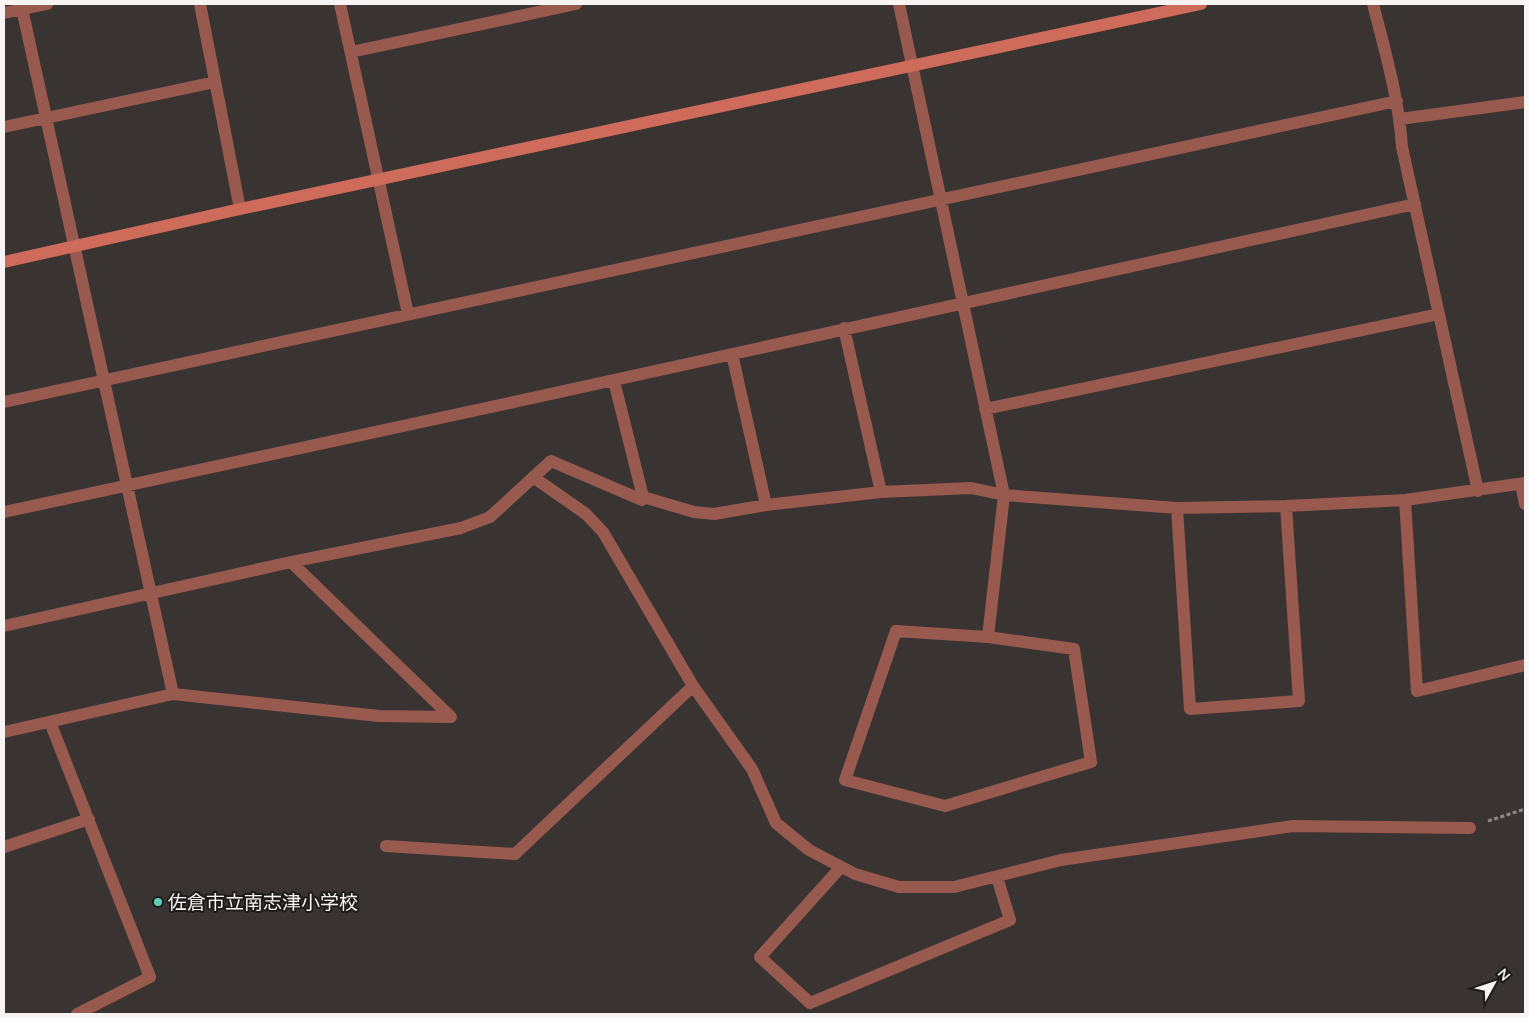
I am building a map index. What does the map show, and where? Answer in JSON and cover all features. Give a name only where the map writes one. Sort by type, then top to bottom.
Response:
[{"type":"street","points":[[4,13],[22,6],[47,4]]},
{"type":"street","points":[[200,4],[240,208]]},
{"type":"street","points":[[340,4],[408,314]]},
{"type":"street","points":[[351,52],[576,4]]},
{"type":"street","points":[[899,4],[1004,495],[988,638]]},
{"type":"street","points":[[4,262],[240,208],[1201,4]]},
{"type":"street","points":[[1373,4],[1397,101],[1402,147],[1478,491]]},
{"type":"street","points":[[22,6],[173,694]]},
{"type":"street","points":[[4,127],[215,82]]},
{"type":"street","points":[[4,402],[1397,101]]},
{"type":"street","points":[[1400,119],[1525,102]]},
{"type":"street","points":[[4,512],[614,381],[844,328],[1415,204]]},
{"type":"street","points":[[985,409],[1438,314]]},
{"type":"street","points":[[844,328],[881,492]]},
{"type":"street","points":[[732,354],[766,505]]},
{"type":"street","points":[[614,381],[643,497]]},
{"type":"street","points":[[4,626],[150,595],[291,562],[460,528],[490,517],[552,460],[642,500],[643,497],[694,512],[714,514],[766,505],[881,492],[972,488],[1004,495],[1177,508],[1286,506],[1406,500],[1523,483],[1525,504]]},
{"type":"street","points":[[533,477],[586,514],[604,532],[692,686],[752,769],[776,823],[809,850],[855,874],[899,887],[954,887],[1061,860],[1293,826],[1470,828]]},
{"type":"street","points":[[1406,500],[1417,691],[1525,666]]},
{"type":"street","points":[[1177,508],[1190,708],[1299,701],[1286,506]]},
{"type":"street","points":[[4,732],[173,694],[379,716],[451,717],[291,562]]},
{"type":"street","points":[[896,631],[988,638],[1074,649],[1091,762],[945,806],[845,780],[896,631]]},
{"type":"street","points":[[386,846],[515,854],[692,686]]},
{"type":"street","points":[[50,722],[150,977],[77,1014]]},
{"type":"street","points":[[4,848],[88,819]]},
{"type":"street","points":[[841,867],[760,957],[810,1003],[1010,920],[997,877]]},
{"type":"path","points":[[1470,828],[1494,818],[1525,810]]},
{"type":"place","name":"佐倉市立南志津小学校","points":[[158,902]]}]
